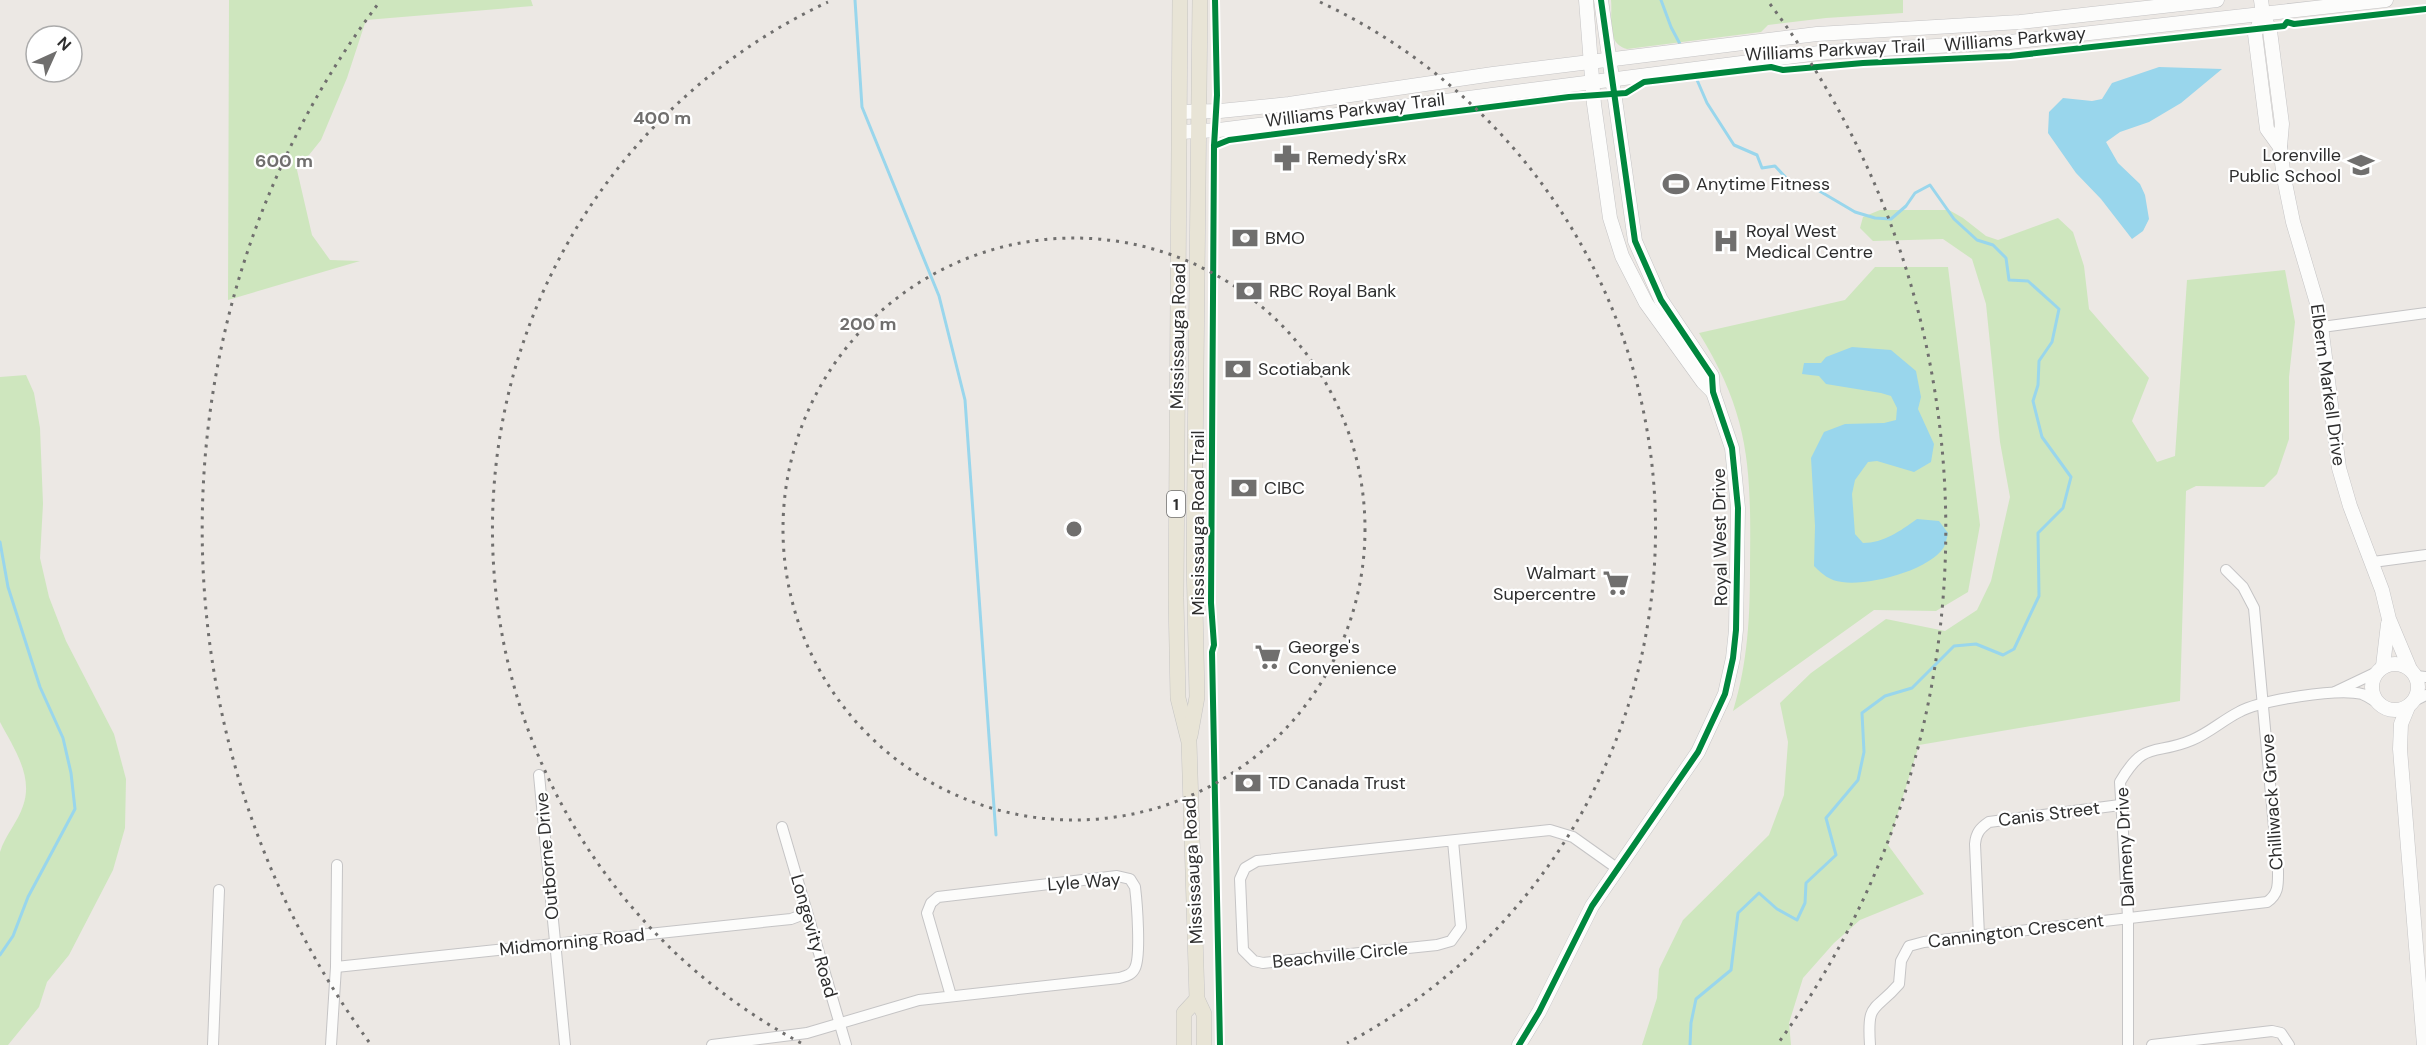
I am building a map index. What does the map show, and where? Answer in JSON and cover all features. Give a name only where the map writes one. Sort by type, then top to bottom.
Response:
[{"type":"main road","name":"Mississauga Road","points":[[1180,0],[1176,598],[1178,698],[1188,742],[1192,892],[1197,946],[1197,999],[1204,1014],[1204,1045]]},
{"type":"main road","name":"Mississauga Road","points":[[1188,742],[1197,698],[1194,547],[1200,0]]},
{"type":"main road","name":"Mississauga Road","points":[[1184,1045],[1184,1013],[1197,999]]},
{"type":"street","name":"Royal West Drive","points":[[1586,0],[1607,204],[1622,256],[1646,303],[1702,382],[1713,392]]},
{"type":"street","name":"Royal West Drive","points":[[1519,1045],[1539,1012],[1583,922],[1698,752],[1725,694],[1736,630],[1737,485],[1732,448],[1713,392],[1712,376],[1661,300],[1638,253],[1632,229],[1600,0]]},
{"type":"street","name":"Williams Parkway","points":[[1180,112],[1288,104],[1817,34],[2020,22],[2217,0]]},
{"type":"street","name":"Williams Parkway","points":[[1179,132],[1242,127],[1827,52],[2010,42],[2262,7],[2386,0]]},
{"type":"street","name":"Elbern Markell Drive","points":[[2262,7],[2272,43],[2282,124],[2280,147],[2288,203],[2314,286],[2322,327],[2339,468],[2350,506],[2373,562],[2389,619],[2417,674]]},
{"type":"street","points":[[2322,327],[2426,313]]},
{"type":"street","points":[[2373,562],[2426,555]]},
{"type":"street","points":[[2226,570],[2243,587],[2254,608],[2264,703]]},
{"type":"street","name":"Elbern Markell Drive","points":[[2380,669],[2389,619]]},
{"type":"street","points":[[2400,749],[2371,687],[2380,669],[2395,663],[2417,674],[2418,683],[2416,701],[2401,724],[2400,749],[2422,963],[2424,1045]]},
{"type":"street","name":"Dalmeny Drive","points":[[2335,692],[2380,669]]},
{"type":"street","name":"Dalmeny Drive","points":[[2128,1045],[2128,917],[2120,782],[2129,767],[2142,754],[2191,741],[2240,711],[2264,703],[2335,692],[2361,694],[2381,706]]},
{"type":"street","points":[[2381,706],[2392,710],[2416,701]]},
{"type":"street","name":"Chilliwack Grove","points":[[2128,917],[2267,902],[2274,897],[2278,886],[2278,871],[2264,703]]},
{"type":"street","name":"Outborne Drive","points":[[539,775],[565,1045]]},
{"type":"street","name":"Canis Street","points":[[1979,936],[1975,844],[1980,828],[1989,822],[2120,805]]},
{"type":"street","name":"Longevity Road","points":[[782,827],[846,1045]]},
{"type":"street","name":"Beachville Circle","points":[[1453,841],[1461,927],[1451,941],[1437,945],[1263,963],[1254,961],[1243,950],[1240,879],[1250,863],[1265,860],[1453,841],[1557,831],[1573,837],[1618,869]]},
{"type":"street","points":[[332,1045],[336,968],[337,866]]},
{"type":"street","name":"Lyle Way","points":[[712,1045],[796,1035],[919,1000],[1119,978],[1132,973],[1137,959],[1135,887],[1130,879],[1117,876],[938,897],[927,913],[951,996]]},
{"type":"street","points":[[213,1045],[219,890]]},
{"type":"street","name":"Midmorning Road","points":[[336,968],[791,919],[807,913]]},
{"type":"street","name":"Cannington Crescent","points":[[1870,1045],[1869,1018],[1875,1005],[1899,984],[1901,961],[1909,946],[1924,942],[2128,917]]},
{"type":"street","name":"Royal West Drive","points":[[1529,1045],[1539,1012]]},
{"type":"street","points":[[2152,1045],[2272,1031],[2281,1033],[2289,1045]]},
{"type":"green space","points":[[229,0],[531,0],[533,6],[366,20],[347,78],[321,140],[297,170],[312,235],[330,260],[360,261],[228,300]]},
{"type":"green space","points":[[1611,0],[1903,0],[1903,13],[1826,18],[1768,25],[1761,32],[1627,49],[1620,46],[1613,36]]},
{"type":"green space","points":[[1880,210],[1949,210],[1986,236],[1998,240],[2058,218],[2073,232],[2084,266],[2089,309],[2149,378],[2132,421],[2157,462],[2175,456],[2187,280],[2285,270],[2295,322],[2289,377],[2289,439],[2277,474],[2264,487],[2196,486],[2186,491],[2180,701],[1919,745],[1888,845],[1924,894],[1860,920],[1834,943],[1803,978],[1789,1023],[1791,1045],[1642,1045],[1657,998],[1659,969],[1683,920],[1769,835],[1784,795],[1788,742],[1780,703],[1811,673],[1886,619],[1945,631],[1977,610],[1991,581],[2010,497],[2000,442],[1986,304],[1972,259],[1943,239],[1873,241],[1860,228],[1863,217]]},
{"type":"green space","points":[[1875,267],[1948,267],[1980,525],[1968,592],[1936,611],[1874,610],[1733,711],[1742,675],[1749,621],[1750,501],[1748,473],[1738,419],[1729,391],[1699,333],[1845,300]]},
{"type":"green space","points":[[26,375],[34,393],[40,428],[43,504],[40,558],[49,597],[66,641],[114,734],[126,779],[125,828],[113,870],[69,955],[47,982],[39,1007],[8,1045],[0,1045],[0,852],[21,812],[26,795],[26,784],[16,752],[0,722],[0,377]]},
{"type":"water","points":[[2159,67],[2222,69],[2181,103],[2149,122],[2120,132],[2106,142],[2118,163],[2140,184],[2145,195],[2149,219],[2143,231],[2132,239],[2101,199],[2076,173],[2048,133],[2049,112],[2063,98],[2092,101],[2102,99],[2112,83]]},
{"type":"water","points":[[1852,347],[1891,350],[1916,371],[1921,397],[1918,409],[1934,444],[1931,462],[1914,472],[1877,461],[1868,462],[1855,480],[1852,494],[1855,534],[1863,543],[1878,541],[1898,532],[1917,519],[1939,521],[1948,533],[1944,547],[1936,556],[1912,570],[1882,579],[1853,583],[1834,580],[1814,566],[1815,526],[1811,458],[1824,432],[1845,424],[1884,423],[1896,420],[1897,408],[1891,396],[1826,384],[1819,376],[1802,374],[1804,363],[1821,363],[1826,357]]},
{"type":"waterway","points":[[855,0],[862,107],[939,296],[965,400],[996,835]]},
{"type":"waterway","points":[[1661,0],[1681,46]]},
{"type":"waterway","points":[[1690,1045],[1691,1023],[1696,999],[1731,970],[1738,913],[1759,893],[1777,909],[1797,920],[1805,903],[1806,883],[1836,855],[1826,818],[1858,780],[1864,752],[1862,713],[1885,696],[1912,688],[1954,646],[1976,644],[2003,655],[2014,649],[2039,596],[2038,533],[2063,508],[2071,477],[2042,437],[2033,401],[2038,385],[2039,361],[2052,342],[2059,309],[2028,281],[2009,280],[2006,258],[1993,245],[1977,240],[1954,219],[1930,185],[1915,193],[1906,206],[1891,219],[1875,218],[1855,212],[1811,186],[1789,181],[1775,166],[1762,168],[1757,155],[1734,145],[1707,103],[1694,73]]},
{"type":"waterway","points":[[0,542],[8,587],[40,687],[63,738],[71,773],[75,809],[28,897],[13,936],[0,955]]},
{"type":"cycle path","name":"Mississauga Road Trail","points":[[1215,0],[1217,95],[1214,146],[1211,603],[1214,645],[1212,652],[1220,1045]]},
{"type":"cycle path","points":[[1519,1045],[1539,1012],[1592,906],[1698,752],[1725,694],[1736,630],[1738,508],[1732,448],[1713,392],[1712,376],[1661,300],[1635,241],[1601,0]]},
{"type":"cycle path","name":"Williams Parkway Trail","points":[[1214,146],[1229,140],[1569,97],[1626,93],[1644,82],[1771,67],[1783,70],[1863,63],[2010,56],[2284,26],[2287,22],[2294,24],[2426,9]]},
{"type":"place","name":"Remedy'sRx","points":[[1287,158]]},
{"type":"place","name":"Lorenville Public School","points":[[2361,165]]},
{"type":"place","name":"Anytime Fitness","points":[[1676,184]]},
{"type":"place","name":"BMO","points":[[1245,238]]},
{"type":"place","name":"Royal West Medical Centre","points":[[1726,241]]},
{"type":"place","name":"RBC Royal Bank","points":[[1249,291]]},
{"type":"place","name":"Scotiabank","points":[[1238,369]]},
{"type":"place","name":"CIBC","points":[[1244,488]]},
{"type":"place","name":"Walmart Supercentre","points":[[1616,583]]},
{"type":"place","name":"George's Convenience","points":[[1268,657]]},
{"type":"place","name":"TD Canada Trust","points":[[1248,783]]}]
